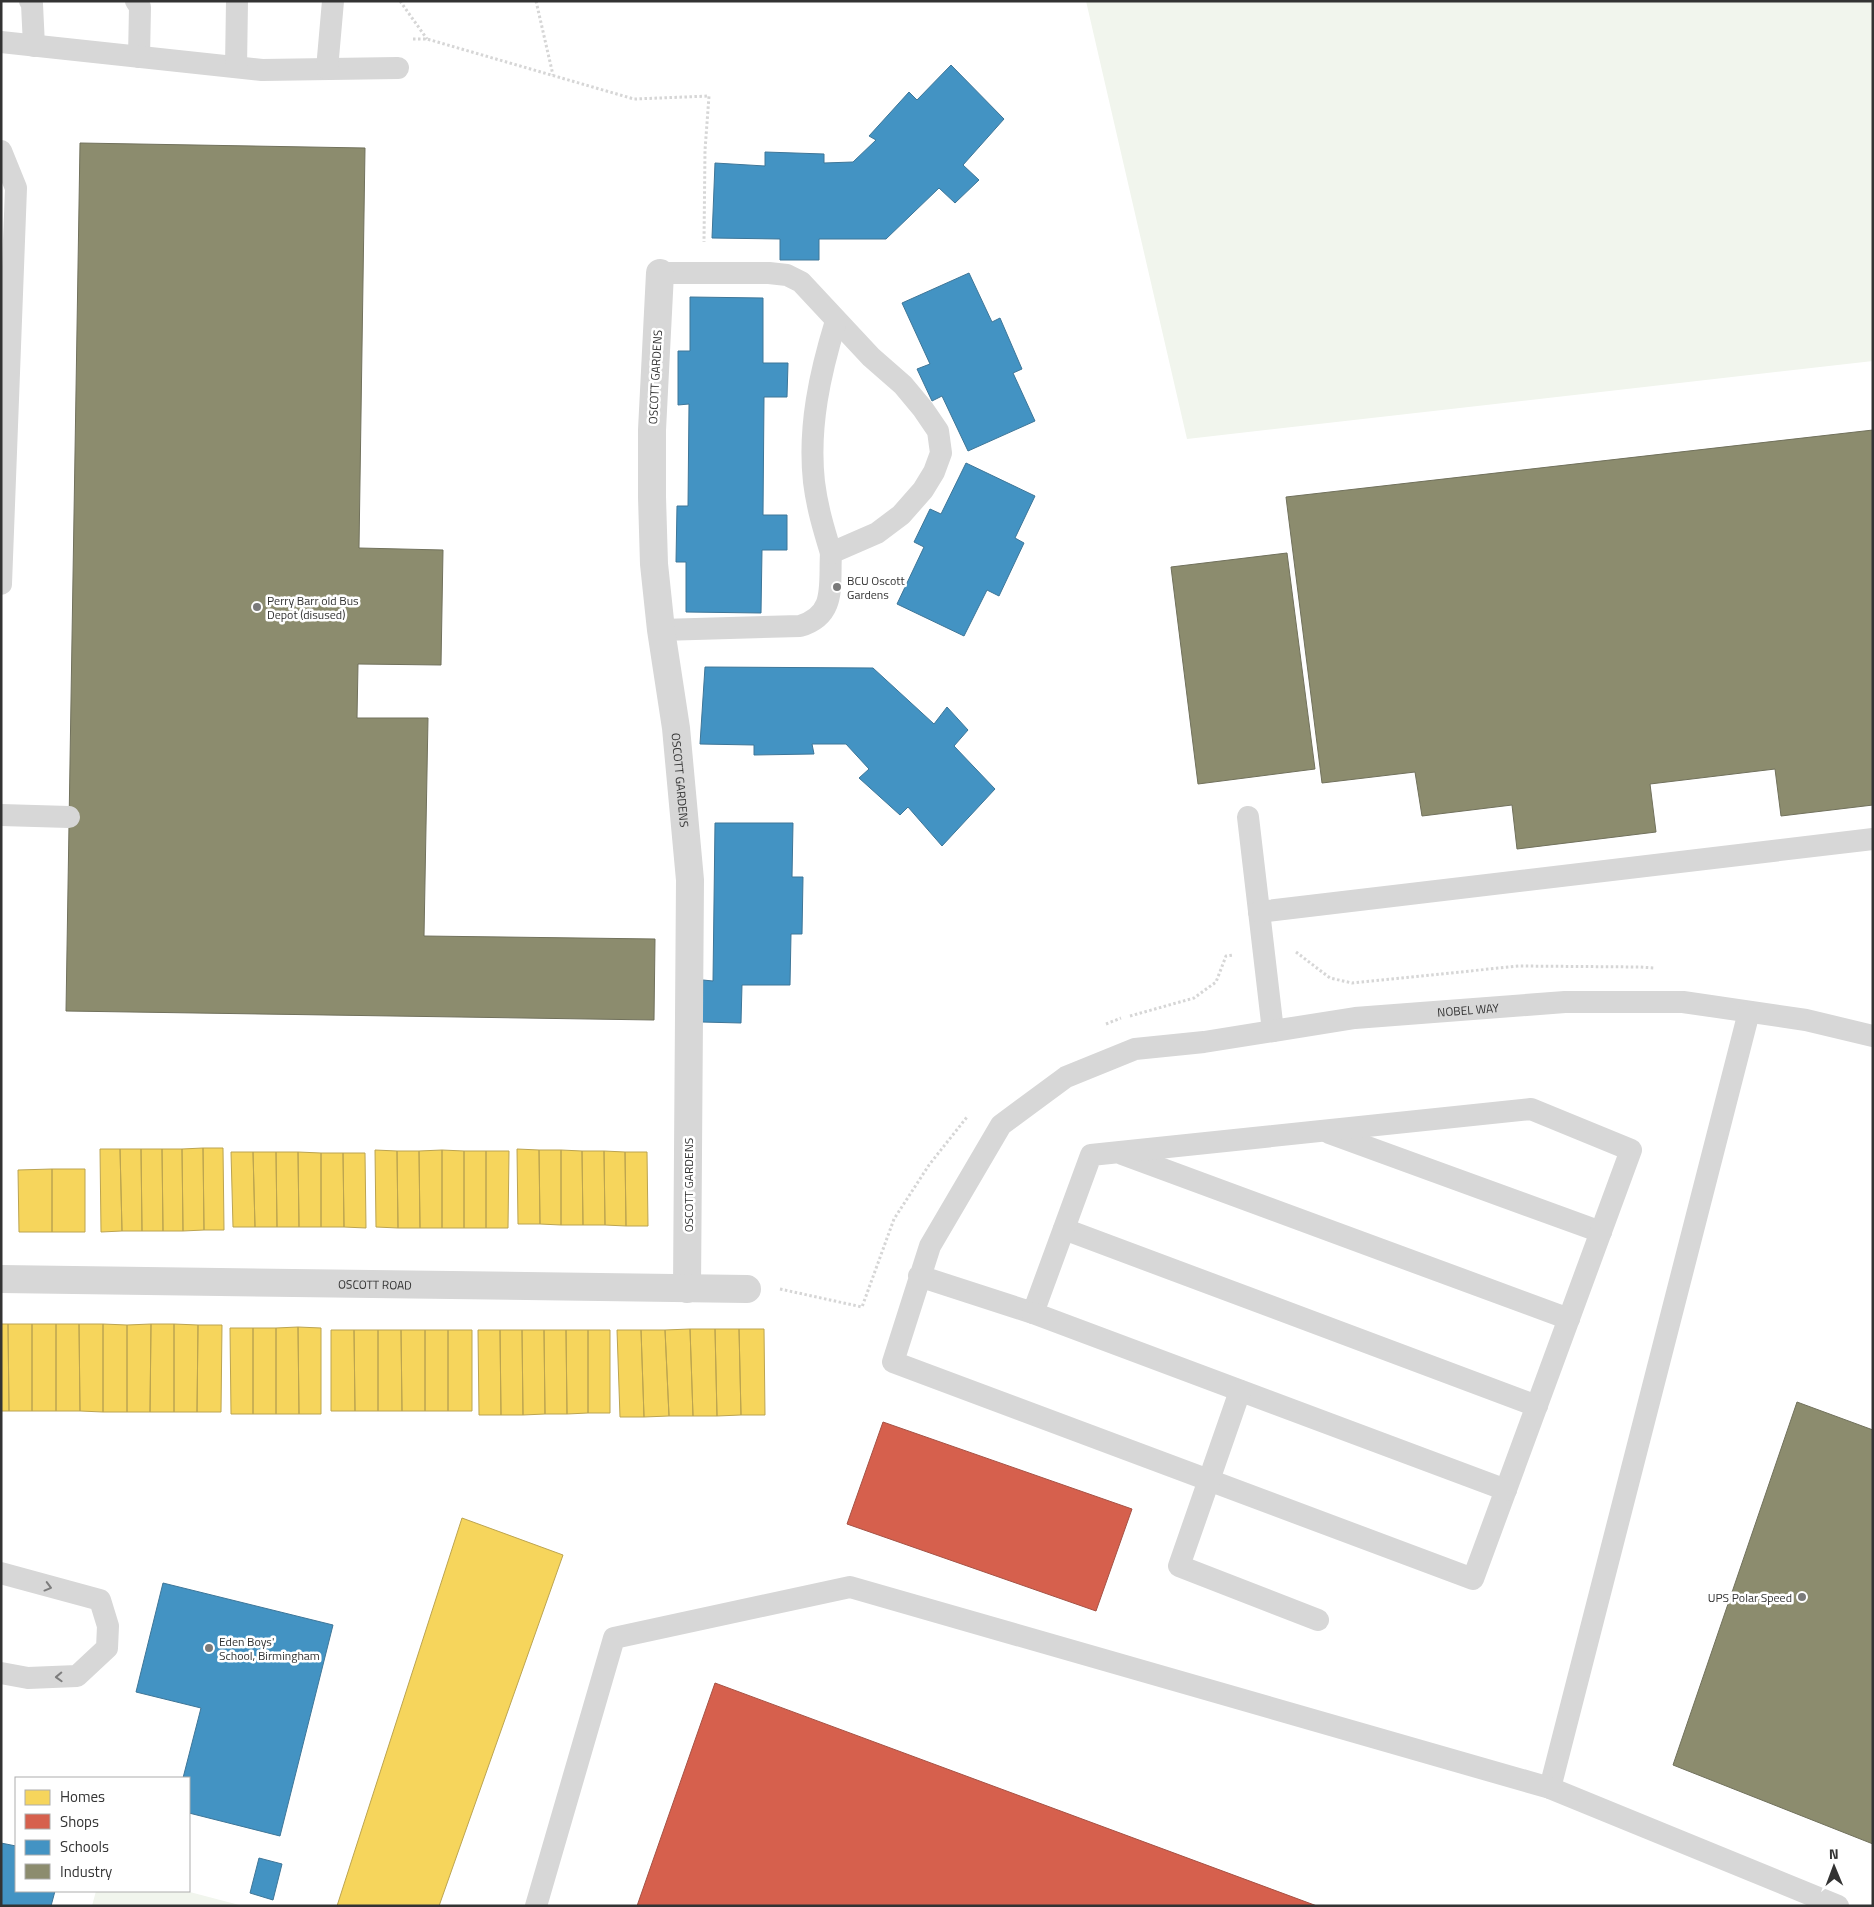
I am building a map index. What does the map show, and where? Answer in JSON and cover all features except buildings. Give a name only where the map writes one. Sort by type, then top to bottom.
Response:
[{"type":"street","name":"OSCOTT GARDENS","points":[[660,272],[652,430],[652,497],[654,564],[661,630],[676,728],[690,880],[687,1289]]},
{"type":"street","name":"OSCOTT ROAD","points":[[1,1279],[747,1289]]},
{"type":"lane","points":[[30,1],[32,4],[34,46]]},
{"type":"lane","points":[[136,1],[140,7],[139,57]]},
{"type":"lane","points":[[236,67],[237,1]]},
{"type":"lane","points":[[327,69],[333,1]]},
{"type":"lane","points":[[1,42],[262,70],[398,68]]},
{"type":"lane","points":[[1,151],[16,188],[1,584]]},
{"type":"lane","points":[[660,272],[769,273],[787,275],[801,282],[871,357],[903,385],[938,431],[941,453],[934,472],[923,490],[901,515],[877,533],[831,553]]},
{"type":"lane","points":[[661,630],[800,626],[812,623],[827,606],[831,553],[821,521],[814,484],[812,449],[815,406],[826,353],[836,321]]},
{"type":"lane","points":[[1,815],[69,817]]},
{"type":"lane","points":[[1248,817],[1274,1031]]},
{"type":"lane","points":[[1259,912],[1873,839]]},
{"type":"lane","name":"NOBEL WAY","points":[[1209,1480],[893,1362],[930,1246],[1001,1125],[1066,1077],[1135,1049],[1204,1042],[1355,1018],[1565,1002],[1683,1002],[1806,1020],[1873,1036]]},
{"type":"lane","points":[[1550,1788],[1748,1012]]},
{"type":"lane","points":[[1033,1313],[1091,1155],[1531,1109],[1631,1150],[1473,1579],[1209,1480]]},
{"type":"lane","points":[[1323,1131],[1601,1232]]},
{"type":"lane","points":[[1116,1152],[1569,1319]]},
{"type":"lane","points":[[1064,1229],[1537,1406]]},
{"type":"lane","points":[[919,1276],[1033,1313],[1506,1490]]},
{"type":"lane","points":[[1240,1390],[1179,1566],[1318,1620]]},
{"type":"lane","points":[[1,1573],[100,1600],[108,1626],[107,1648],[77,1676],[28,1678],[1,1673]]},
{"type":"lane","points":[[536,1906],[614,1638],[850,1587],[1550,1788],[1838,1906]]},
{"type":"path","points":[[400,1],[427,39]]},
{"type":"path","points":[[536,1],[553,75]]},
{"type":"path","points":[[408,40],[427,39],[634,99],[709,96],[705,150],[703,273]]},
{"type":"shaded area","points":[[1086,1],[1873,1],[1873,361],[1187,439]]},
{"type":"shaded area","points":[[96,1892],[190,1892],[243,1906],[92,1906]]},
{"type":"place","name":"BCU Oscott Gardens","points":[[837,587]]},
{"type":"place","name":"Perry Barr old Bus Depot (disused)","points":[[257,607]]},
{"type":"place","name":"UPS Polar Speed","points":[[1802,1597]]},
{"type":"place","name":"Eden Boys' School, Birmingham","points":[[209,1648]]}]
